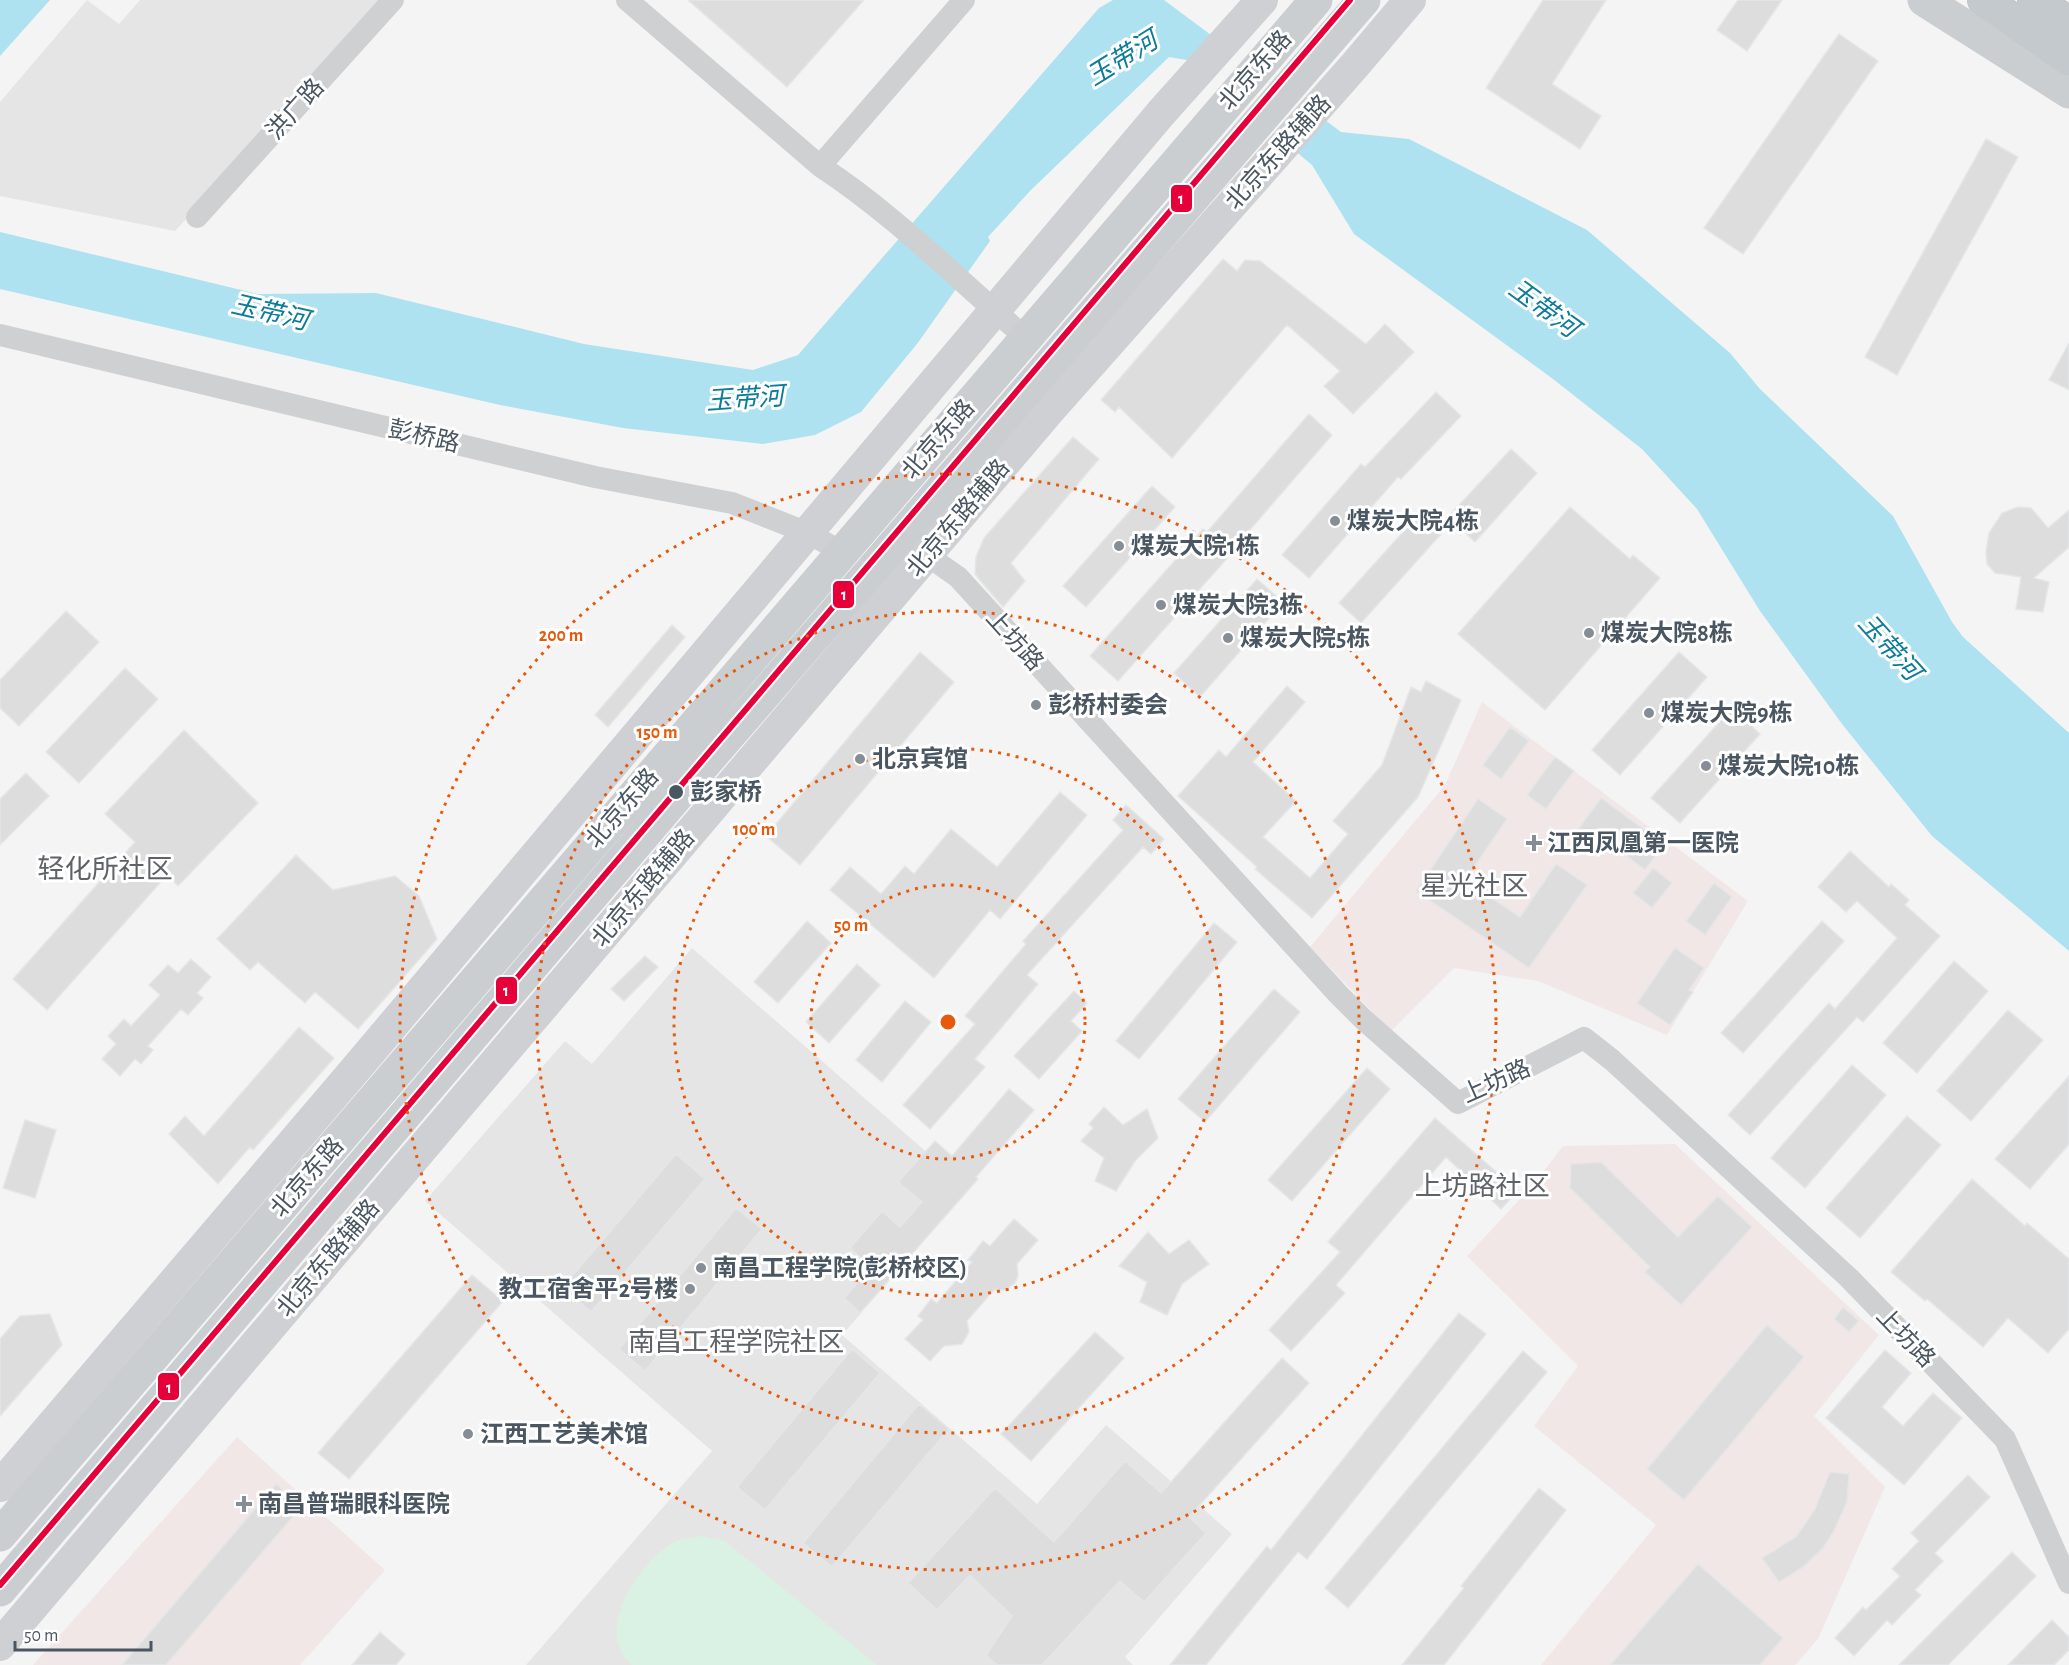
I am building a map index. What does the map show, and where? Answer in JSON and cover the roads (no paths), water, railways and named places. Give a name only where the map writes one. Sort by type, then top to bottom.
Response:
[{"type":"highway","points":[[1984,0],[2068,83]]},
{"type":"highway","points":[[2034,0],[2069,23]]},
{"type":"main road","name":"北京东路","points":[[0,1534],[1316,0]]},
{"type":"main road","name":"北京东路","points":[[0,1590],[913,546],[1235,148],[1364,0]]},
{"type":"main road","name":"北京东路辅路","points":[[0,1645],[913,546],[1066,392],[1410,0]]},
{"type":"main road","points":[[1924,0],[2068,83]]},
{"type":"main road","points":[[2059,0],[2069,7]]},
{"type":"main road","points":[[0,1486],[354,1071],[1161,113],[1258,5]]},
{"type":"street","name":"洪广路","points":[[197,217],[393,0]]},
{"type":"street","points":[[627,0],[820,166],[849,185],[962,279],[1025,337]]},
{"type":"street","points":[[820,166],[964,0]]},
{"type":"street","name":"彭桥路","points":[[0,335],[595,477],[732,503],[808,533],[842,552]]},
{"type":"street","name":"上坊路","points":[[913,546],[958,577],[1338,994],[1458,1104],[1584,1038],[1612,1060],[1849,1278],[2005,1439],[2069,1583]]},
{"type":"water","points":[[0,0],[50,0],[0,56]]},
{"type":"water","name":"玉带河","points":[[1113,0],[1164,0],[1341,132],[1409,139],[1587,230],[1730,353],[1760,389],[1893,516],[1952,622],[1963,637],[2069,733],[2069,951],[1932,836],[1842,724],[1760,611],[1697,509],[1642,449],[1553,379],[1354,234],[1312,165],[1187,60],[1169,57],[1030,191],[988,237],[990,241],[917,344],[861,412],[815,435],[763,444],[623,428],[500,405],[0,289],[0,232],[258,294],[376,293],[584,344],[753,370],[798,355],[1099,8]]},
{"type":"place","name":"煤炭大院4栋","points":[[1335,521]]},
{"type":"place","name":"煤炭大院1栋","points":[[1119,546]]},
{"type":"place","name":"煤炭大院3栋","points":[[1161,605]]},
{"type":"place","name":"煤炭大院8栋","points":[[1589,633]]},
{"type":"place","name":"煤炭大院5栋","points":[[1228,638]]},
{"type":"place","name":"彭桥村委会","points":[[1036,705]]},
{"type":"place","name":"煤炭大院9栋","points":[[1649,713]]},
{"type":"place","name":"北京宾馆","points":[[860,759]]},
{"type":"place","name":"煤炭大院10栋","points":[[1706,766]]},
{"type":"place","name":"彭家桥","points":[[676,792]]},
{"type":"place","name":"江西凤凰第一医院","points":[[1534,843]]},
{"type":"place","name":"南昌工程学院(彭桥校区)","points":[[701,1268]]},
{"type":"place","name":"教工宿舍平2号楼","points":[[690,1289]]},
{"type":"place","name":"江西工艺美术馆","points":[[468,1434]]},
{"type":"place","name":"南昌普瑞眼科医院","points":[[244,1504]]},
{"type":"district","name":"轻化所社区","points":[[105,869]]},
{"type":"district","name":"星光社区","points":[[1474,886]]},
{"type":"district","name":"上坊路社区","points":[[1482,1186]]},
{"type":"district","name":"南昌工程学院社区","points":[[736,1342]]}]
